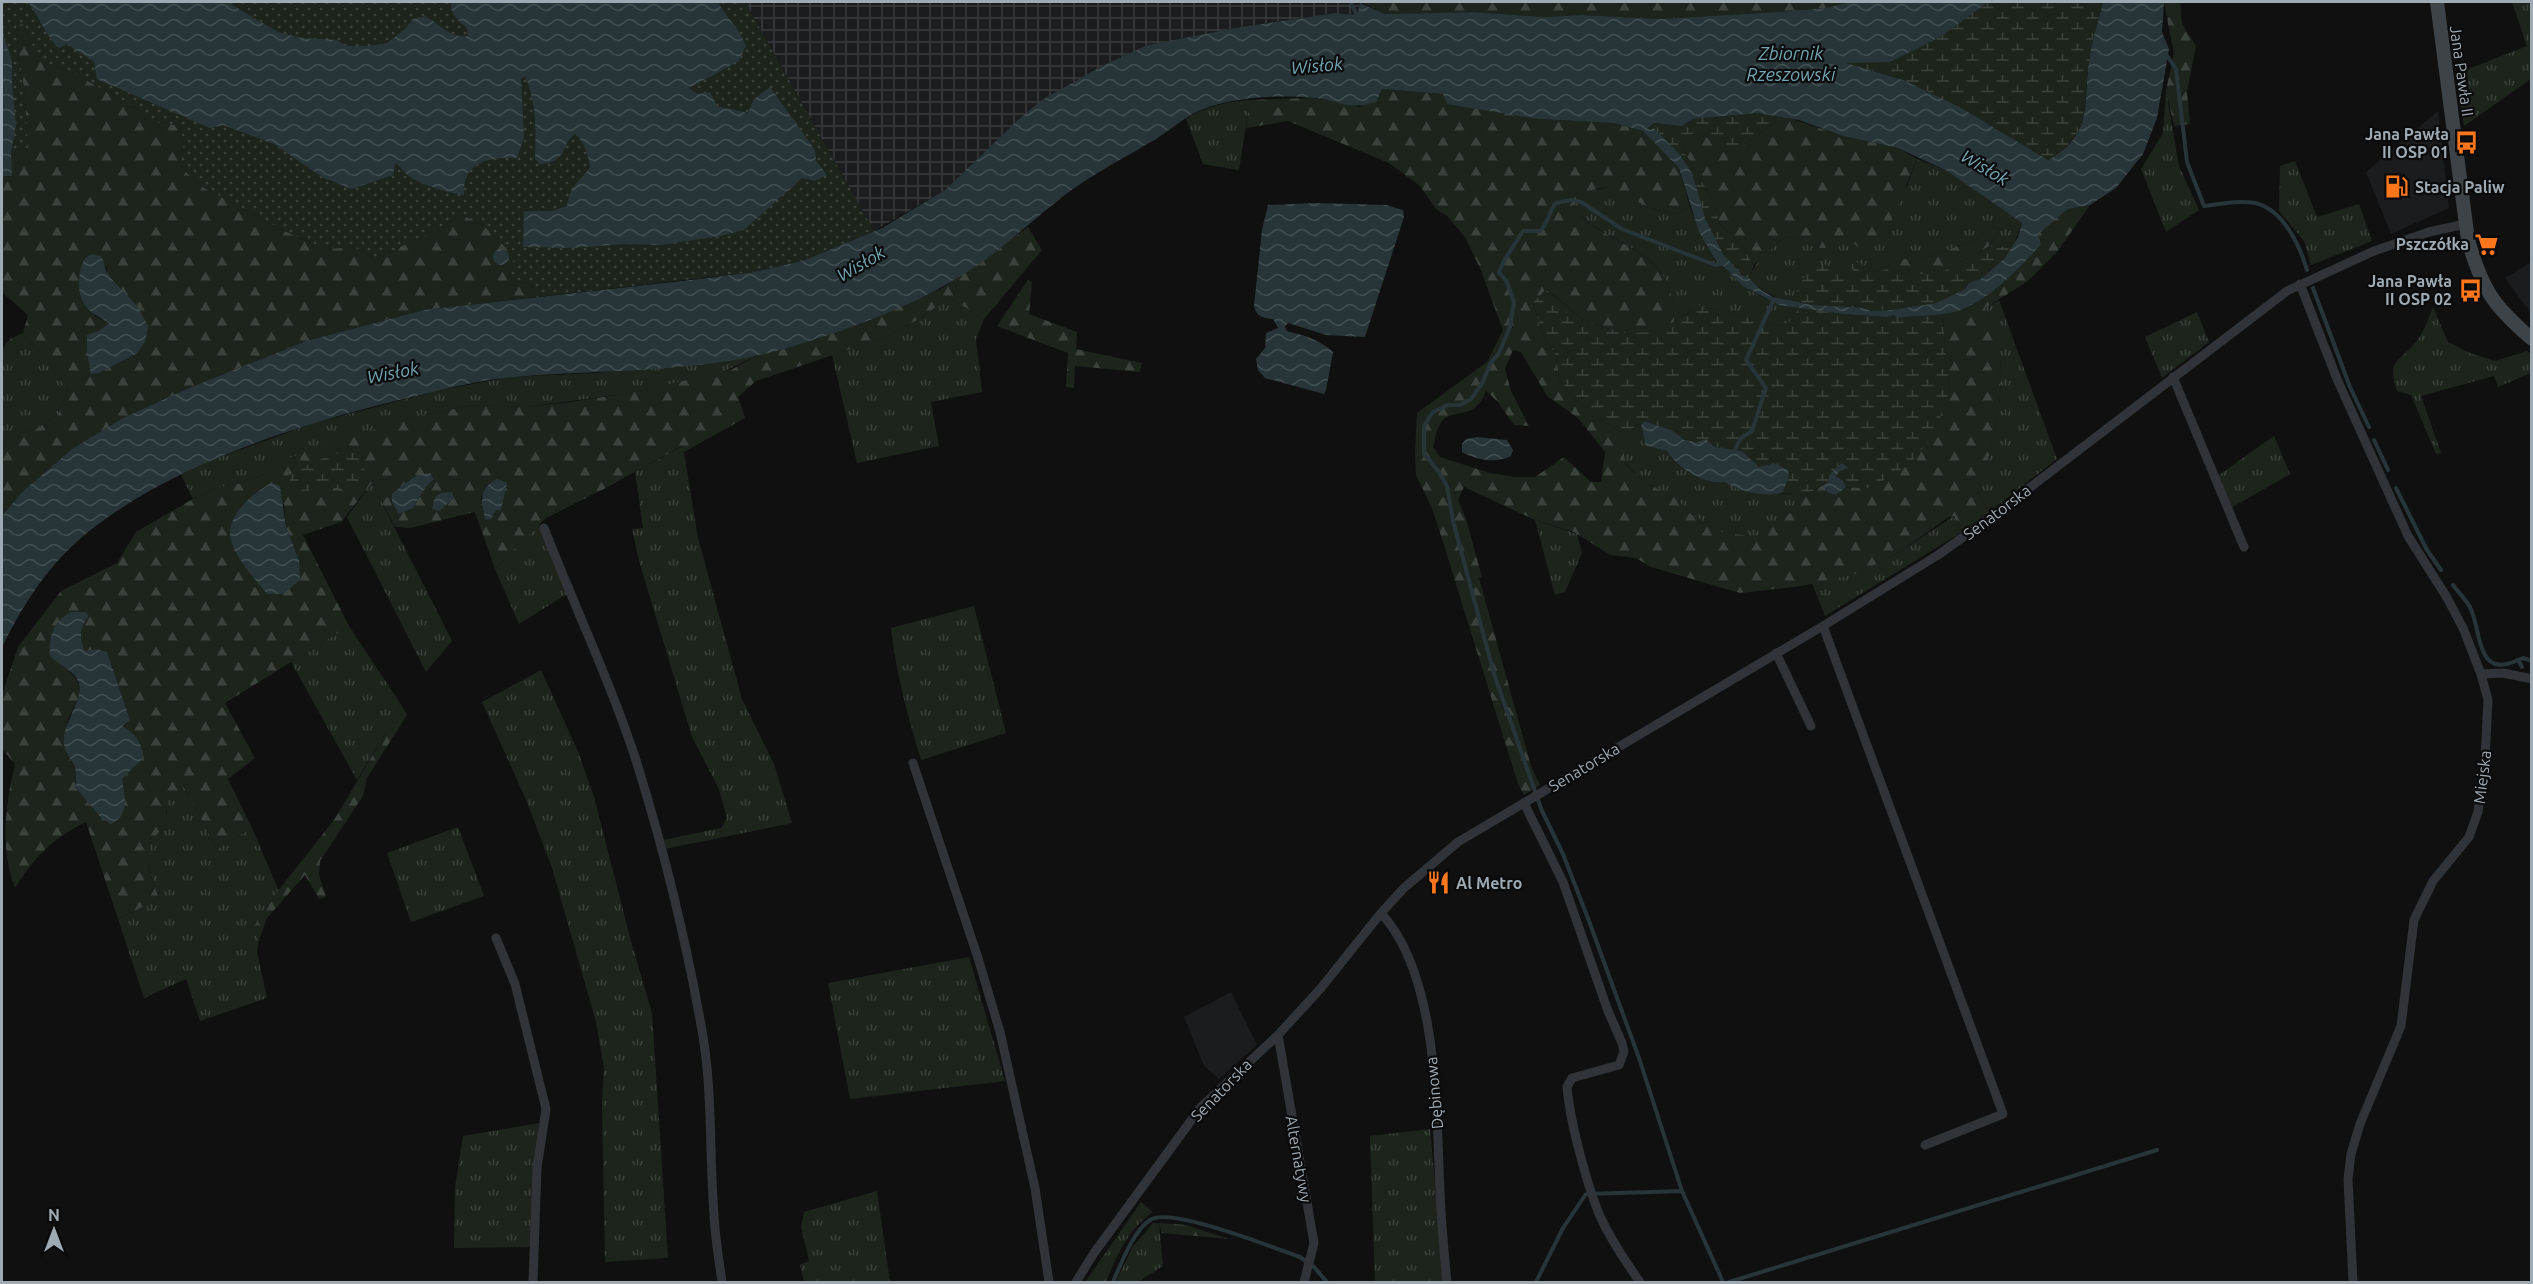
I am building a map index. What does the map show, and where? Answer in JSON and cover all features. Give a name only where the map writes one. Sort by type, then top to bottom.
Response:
[{"type":"street","name":"Jana Pawła II","points":[[2437,2],[2465,224],[2475,266],[2487,293],[2497,307],[2532,339]]},
{"type":"street","name":"Senatorska","points":[[1076,1282],[1094,1253],[1202,1107],[1278,1035],[1321,988],[1381,913],[1422,872],[1458,842],[1481,826],[1524,803],[1823,626],[1968,535],[2253,315],[2300,284],[2374,251],[2429,232],[2465,224]]},
{"type":"street","name":"Miejska","points":[[2300,284],[2337,379],[2408,536],[2455,612],[2481,674],[2488,712],[2483,782],[2478,812],[2469,837],[2433,881],[2414,920],[2409,945],[2404,1010],[2398,1038],[2367,1107],[2351,1154],[2348,1179],[2354,1282]]},
{"type":"street","points":[[2172,377],[2244,547]]},
{"type":"street","points":[[544,528],[612,695],[635,760],[674,898],[707,1061],[714,1215],[722,1282]]},
{"type":"street","points":[[1823,626],[2003,1114],[1925,1145]]},
{"type":"street","points":[[1776,653],[1811,726]]},
{"type":"street","points":[[2481,674],[2503,673],[2532,679]]},
{"type":"street","points":[[913,763],[978,958],[1000,1032],[1035,1188],[1049,1282]]},
{"type":"street","points":[[1524,803],[1563,882],[1624,1052],[1619,1065],[1614,1068],[1580,1075],[1567,1082],[1573,1121],[1600,1214],[1623,1257],[1640,1282]]},
{"type":"street","name":"Dębinowa","points":[[1381,913],[1401,942],[1425,1008],[1435,1100],[1447,1282]]},
{"type":"street","points":[[496,938],[516,984],[546,1109],[537,1168],[533,1282]]},
{"type":"street","name":"Alternatywy","points":[[1278,1035],[1313,1231],[1314,1243],[1304,1282]]},
{"type":"shaded area","points":[[745,2],[1360,2],[1357,15],[1335,13],[1241,27],[1149,45],[965,171],[945,190],[874,231]]},
{"type":"shaded area","points":[[2438,111],[2449,208],[2391,234],[2366,172]]},
{"type":"shaded area","points":[[2531,262],[2531,313],[2505,278]]},
{"type":"shaded area","points":[[1231,992],[1257,1045],[1219,1079],[1204,1066],[1184,1017]]},
{"type":"green space","points":[[2,2],[745,2],[874,231],[802,261],[754,272],[537,297],[532,285],[512,280],[509,272],[515,257],[483,225],[464,215],[374,261],[368,254],[354,247],[325,249],[289,233],[201,186],[179,165],[184,144],[180,126],[161,122],[150,125],[138,109],[77,75],[40,61],[23,24],[17,25],[16,33],[25,97],[28,148],[12,154],[12,176],[2,176]]},
{"type":"green space","points":[[1360,2],[1850,2],[1826,8],[1661,19],[1582,15],[1544,17],[1474,12],[1385,14]]},
{"type":"green space","points":[[1988,2],[2103,2],[2090,55],[2084,115],[2080,127],[2074,139],[2048,160],[1958,106],[1903,80],[1843,62],[1890,62]]},
{"type":"green space","points":[[2164,2],[2180,2],[2182,24],[2196,46],[2187,92],[2190,124],[2174,126],[2166,90],[2174,54]]},
{"type":"green space","points":[[2512,2],[2531,2],[2531,79],[2464,126],[2456,74],[2527,46]]},
{"type":"green space","points":[[23,24],[41,61],[77,75],[138,109],[150,125],[161,122],[180,126],[184,144],[179,165],[201,186],[289,233],[325,249],[354,247],[368,254],[374,261],[463,215],[483,225],[516,257],[509,272],[512,280],[532,285],[537,297],[424,310],[351,329],[306,341],[189,388],[123,418],[72,449],[22,492],[2,516],[2,447],[24,431],[36,429],[58,415],[68,389],[23,333],[28,315],[2,292],[2,176],[12,176],[11,153],[28,148],[17,25]],"holes":[[[85,259],[107,267],[107,274],[122,290],[136,354],[99,373],[87,335],[100,330],[109,323],[95,316],[79,286]]]},
{"type":"green space","points":[[1381,89],[1443,94],[1539,119],[1614,123],[1643,131],[1679,168],[1690,207],[1676,214],[1654,209],[1609,188],[1600,188],[1577,197],[1574,210],[1591,224],[1654,265],[1665,278],[1672,297],[1674,322],[1653,333],[1621,333],[1582,319],[1547,289],[1533,304],[1542,333],[1555,353],[1560,380],[1575,399],[1624,435],[1624,463],[1644,482],[1674,497],[1692,515],[1721,532],[1758,537],[1784,519],[1807,495],[1823,485],[1828,493],[1836,495],[1846,487],[1869,488],[1941,410],[1950,388],[1943,314],[1973,302],[1997,287],[2019,268],[2040,244],[2037,234],[2068,209],[2090,205],[2057,252],[2028,281],[1985,308],[1997,343],[2001,379],[1993,439],[1978,494],[1989,512],[1962,532],[1954,516],[1947,518],[1898,553],[1859,573],[1802,586],[1740,593],[1651,567],[1636,558],[1610,555],[1574,532],[1535,520],[1464,487],[1458,500],[1466,519],[1482,577],[1479,578],[1531,766],[1540,785],[1524,795],[1518,784],[1432,508],[1416,475],[1417,413],[1487,362],[1503,330],[1480,268],[1465,237],[1447,216],[1436,209],[1420,186],[1389,163],[1288,121],[1246,128],[1250,100],[1313,98],[1360,107]],"holes":[[[1513,350],[1521,352],[1547,396],[1578,418],[1605,452],[1601,482],[1591,482],[1564,457],[1535,477],[1514,477],[1490,473],[1440,457],[1433,447],[1440,424],[1445,418],[1469,411],[1481,401],[1486,391],[1497,401],[1514,425],[1529,426],[1511,391],[1505,369]]]},
{"type":"green space","points":[[2166,90],[2179,166],[2199,210],[2166,232],[2141,169],[2163,133]]},
{"type":"green space","points":[[1250,100],[1239,170],[1203,164],[1186,119],[1216,105]]},
{"type":"green space","points":[[1757,113],[1783,116],[1744,145],[1721,148],[1704,135],[1688,134],[1683,150],[1711,197],[1720,224],[1739,242],[1754,265],[1749,278],[1732,265],[1717,243],[1706,219],[1694,177],[1689,168],[1654,128],[1650,130],[1648,128],[1654,123],[1681,126],[1693,119]]},
{"type":"green space","points":[[1783,116],[1843,136],[1898,148],[1917,159],[1886,234],[1858,247],[1843,235],[1838,248],[1820,248],[1789,236],[1780,241],[1754,265],[1739,242],[1720,224],[1711,197],[1683,150],[1687,134],[1704,135],[1721,148],[1744,145]]},
{"type":"green space","points":[[1917,159],[1947,171],[2022,223],[2013,246],[1988,247],[2000,230],[1994,227],[1971,242],[1921,259],[1892,259],[1887,269],[1877,272],[1851,260],[1854,278],[1804,277],[1791,302],[1768,293],[1749,278],[1765,254],[1789,236],[1820,248],[1842,234],[1907,186]]},
{"type":"green space","points":[[2295,161],[2317,217],[2359,204],[2372,241],[2311,265],[2304,241],[2279,211],[2280,166]]},
{"type":"green space","points":[[1615,187],[1653,209],[1676,214],[1690,207],[1707,242],[1730,273],[1760,296],[1798,307],[1794,319],[1781,326],[1697,305],[1674,322],[1672,297],[1665,278],[1654,264],[1591,224],[1574,210],[1576,197],[1590,190]]},
{"type":"green space","points":[[1028,227],[1042,250],[984,319],[949,297],[921,318],[883,338],[756,381],[738,397],[745,418],[684,452],[682,446],[546,518],[495,569],[475,512],[410,528],[395,527],[372,483],[341,522],[303,535],[349,626],[225,703],[255,758],[228,779],[252,828],[217,849],[184,787],[170,799],[165,825],[151,843],[148,851],[149,868],[159,899],[118,919],[86,822],[45,849],[15,888],[7,858],[6,827],[15,764],[2,749],[2,695],[18,647],[61,591],[117,563],[136,532],[193,499],[219,487],[244,483],[264,474],[278,463],[299,454],[413,417],[474,405],[526,407],[570,402],[630,393],[731,370],[756,356],[863,323],[942,288]],"holes":[[[434,479],[413,508],[408,480]],[[507,483],[491,518],[485,520],[481,496]],[[256,491],[284,504],[286,527],[299,560]],[[86,612],[79,637],[85,651],[96,649],[107,652],[130,720],[121,726],[137,738],[144,757],[121,779],[125,797],[101,818],[75,787],[76,771],[66,752],[67,721],[80,695],[78,682],[66,667]]]},
{"type":"green space","points":[[1994,227],[2000,230],[1988,247],[1938,274],[1910,274],[1887,269],[1892,259],[1921,259],[1971,242]]},
{"type":"green space","points":[[2013,246],[2005,258],[1982,278],[1936,303],[1872,311],[1862,308],[1832,308],[1791,302],[1804,277],[1824,264],[1854,277],[1850,259],[1877,272],[1887,269],[1910,274],[1938,274],[1988,247]]},
{"type":"green space","points":[[1028,280],[1032,282],[1029,314],[1077,332],[1076,349],[1142,363],[1140,372],[1075,366],[1074,388],[1066,387],[1068,353],[997,326]]},
{"type":"green space","points":[[1546,289],[1582,319],[1621,333],[1653,332],[1674,322],[1697,305],[1781,326],[1794,319],[1798,307],[1843,314],[1887,317],[1894,315],[1898,318],[1943,314],[1950,388],[1934,435],[1914,459],[1898,472],[1869,488],[1846,487],[1843,481],[1836,476],[1841,470],[1841,463],[1829,475],[1829,480],[1807,495],[1782,493],[1789,477],[1774,463],[1759,467],[1742,451],[1715,447],[1706,439],[1696,442],[1684,440],[1671,430],[1645,421],[1624,435],[1575,399],[1560,380],[1555,353],[1542,333],[1533,303]]},
{"type":"green space","points":[[949,297],[984,319],[976,339],[982,392],[931,402],[939,446],[857,463],[832,355],[883,338],[921,318]]},
{"type":"green space","points":[[1999,300],[2057,459],[1989,512],[1978,494],[1997,419],[2001,379],[1997,343],[1985,308]]},
{"type":"green space","points":[[2433,307],[2448,342],[2470,353],[2495,361],[2527,351],[2532,355],[2531,373],[2498,387],[2494,376],[2421,396],[2441,453],[2436,454],[2411,395],[2397,391],[2393,371],[2394,365],[2419,338]]},
{"type":"green space","points":[[2197,312],[2209,342],[2162,378],[2145,337]]},
{"type":"green space","points":[[23,333],[68,389],[58,415],[36,429],[24,431],[2,447],[2,349],[10,339]]},
{"type":"green space","points":[[756,356],[719,374],[630,393],[526,407],[474,405],[413,417],[278,463],[264,474],[244,483],[219,487],[193,499],[181,475],[206,462],[314,423],[441,390],[510,377],[595,373]]},
{"type":"green space","points":[[1641,424],[1646,446],[1667,451],[1684,469],[1700,478],[1724,482],[1733,487],[1754,492],[1807,495],[1784,520],[1758,537],[1721,532],[1692,515],[1674,497],[1644,482],[1624,462],[1624,435]]},
{"type":"green space","points":[[2274,436],[2290,474],[2231,508],[2219,475]]},
{"type":"green space","points":[[683,446],[698,538],[742,699],[774,764],[792,823],[665,849],[663,840],[721,828],[727,818],[719,789],[692,737],[639,561],[632,529],[643,528],[635,472]]},
{"type":"green space","points":[[358,448],[364,461],[364,484],[354,491],[336,488],[298,491],[290,484],[289,475],[297,470],[331,455]]},
{"type":"green space","points":[[372,483],[452,641],[426,672],[347,517]]},
{"type":"green space","points":[[1954,516],[1962,532],[1825,616],[1812,583],[1859,573],[1898,553]]},
{"type":"green space","points":[[1535,520],[1577,534],[1582,553],[1565,592],[1555,595]]},
{"type":"green space","points":[[539,524],[567,594],[519,624],[495,569]]},
{"type":"green space","points":[[974,606],[1006,733],[921,760],[903,695],[891,628]]},
{"type":"green space","points":[[349,626],[400,703],[392,723],[357,780],[291,662]]},
{"type":"green space","points":[[541,670],[579,754],[594,797],[652,1013],[668,1258],[605,1262],[602,1105],[604,1068],[596,1022],[552,868],[527,802],[482,702]]},
{"type":"green space","points":[[400,703],[407,715],[367,778],[363,796],[320,861],[319,875],[326,897],[319,899],[305,875],[267,918],[259,940],[254,927],[266,906],[334,820],[392,723]]},
{"type":"green space","points":[[184,787],[217,849],[252,828],[279,891],[266,906],[255,927],[259,940],[257,952],[267,998],[200,1021],[186,979],[144,998],[118,919],[159,899],[146,858],[152,839],[167,813],[166,804],[169,797]]},
{"type":"green space","points":[[458,827],[484,896],[411,922],[387,853]]},
{"type":"green space","points":[[969,957],[1005,1081],[850,1099],[828,983]]},
{"type":"green space","points":[[539,1123],[530,1247],[454,1248],[455,1187],[463,1136]]},
{"type":"green space","points":[[1430,1129],[1444,1282],[1375,1282],[1370,1136]]},
{"type":"green space","points":[[877,1191],[890,1282],[804,1282],[800,1265],[809,1261],[801,1227],[804,1212]]},
{"type":"green space","points":[[1141,1202],[1153,1212],[1130,1235],[1106,1282],[1085,1282]]},
{"type":"green space","points":[[1153,1223],[1159,1223],[1163,1266],[1138,1282],[1116,1282],[1132,1248]]},
{"type":"green space","points":[[1159,1223],[1186,1225],[1229,1239],[1162,1233]]},
{"type":"water","points":[[28,2],[227,2],[278,32],[302,38],[336,40],[347,46],[370,46],[387,43],[405,29],[413,19],[425,16],[451,33],[468,36],[467,28],[453,14],[451,2],[718,2],[740,33],[746,46],[739,61],[689,88],[697,94],[710,92],[717,106],[748,113],[754,99],[770,87],[815,150],[816,161],[827,175],[815,181],[802,178],[744,230],[720,236],[662,245],[523,247],[524,211],[552,211],[567,206],[573,189],[590,167],[586,149],[575,134],[555,160],[540,164],[535,159],[534,107],[525,76],[521,79],[524,137],[517,158],[496,158],[471,169],[466,177],[464,195],[414,179],[395,163],[393,175],[352,189],[322,177],[274,144],[223,125],[210,128],[97,79],[94,62],[67,44],[59,48],[50,38]]},
{"type":"water","points":[[1850,2],[1988,2],[1942,36],[1890,62],[1846,63],[1903,80],[1958,106],[2048,160],[2074,139],[2080,127],[2086,101],[2090,55],[2103,2],[2164,2],[2162,32],[2169,49],[2157,118],[2143,154],[2116,188],[2090,205],[2068,209],[2038,234],[2041,244],[2010,277],[1984,297],[1957,311],[1897,318],[1894,315],[1887,317],[1843,314],[1779,305],[1743,286],[1714,257],[1699,232],[1679,168],[1643,131],[1614,123],[1539,119],[1447,104],[1443,94],[1382,89],[1376,102],[1359,105],[1287,96],[1221,103],[1194,113],[1156,139],[1080,184],[994,253],[947,284],[906,305],[841,331],[763,354],[692,366],[501,378],[474,383],[319,422],[226,454],[138,497],[100,523],[66,552],[30,597],[2,647],[2,516],[22,492],[72,449],[123,418],[189,388],[306,341],[424,310],[754,272],[802,261],[882,228],[945,190],[1042,100],[1102,66],[1148,45],[1241,27],[1335,13],[1357,15],[1360,3],[1385,14],[1474,12],[1544,17],[1582,15],[1661,19],[1826,8]],"holes":[[[1757,113],[1799,120],[1843,136],[1898,148],[1947,171],[2022,223],[2018,237],[2005,258],[1982,278],[1969,283],[1965,289],[1936,303],[1872,311],[1862,308],[1812,305],[1773,297],[1742,275],[1723,254],[1705,218],[1693,175],[1680,155],[1654,128],[1650,130],[1648,128],[1654,123],[1681,126],[1693,119]]]},
{"type":"water","points":[[2,4],[4,36],[12,61],[16,124],[11,153],[12,176],[2,176]]},
{"type":"water","points":[[1315,203],[1386,205],[1403,210],[1404,217],[1365,337],[1326,335],[1288,323],[1285,327],[1287,331],[1317,341],[1333,352],[1324,394],[1265,378],[1258,370],[1256,359],[1265,348],[1266,333],[1278,328],[1273,319],[1258,315],[1254,306],[1262,230],[1268,205]]},
{"type":"water","points":[[498,249],[504,249],[509,257],[507,263],[498,265],[493,260],[493,254]]},
{"type":"water","points":[[93,254],[102,257],[107,274],[138,307],[148,326],[145,342],[136,354],[99,373],[91,374],[87,354],[87,335],[100,330],[109,323],[88,309],[81,298],[79,287],[83,263]]},
{"type":"water","points":[[1645,421],[1671,430],[1684,440],[1696,442],[1706,439],[1715,447],[1742,451],[1759,467],[1774,463],[1788,470],[1789,477],[1782,493],[1752,493],[1724,482],[1709,481],[1692,474],[1677,463],[1667,451],[1646,446],[1641,424]]},
{"type":"water","points":[[1477,437],[1507,440],[1513,450],[1511,456],[1499,460],[1487,460],[1462,452],[1462,444],[1466,439]]},
{"type":"water","points":[[1841,463],[1849,468],[1841,470],[1836,476],[1843,481],[1846,487],[1836,495],[1828,493],[1823,485]]},
{"type":"water","points":[[430,473],[434,479],[413,508],[399,514],[392,502],[392,494],[414,478]]},
{"type":"water","points":[[497,479],[507,483],[501,510],[496,510],[491,519],[485,520],[482,497],[486,487]]},
{"type":"water","points":[[271,483],[280,486],[286,527],[299,560],[300,580],[283,594],[267,594],[239,557],[230,534],[231,525],[241,508]]},
{"type":"water","points":[[452,492],[454,498],[439,511],[432,509],[435,497],[441,493]]},
{"type":"water","points":[[72,612],[86,612],[89,616],[81,633],[85,651],[96,649],[107,652],[130,720],[122,726],[137,738],[144,757],[122,779],[124,810],[111,824],[101,818],[75,787],[75,769],[64,747],[66,727],[77,703],[80,688],[72,673],[50,656],[50,649],[51,636],[57,624]]},
{"type":"waterway","points":[[1351,2],[1358,18]]},
{"type":"waterway","points":[[2166,54],[2176,69],[2187,162],[2204,206],[2242,202],[2265,207],[2274,213],[2289,230],[2300,250],[2307,270]]},
{"type":"waterway","points":[[1723,1282],[1682,1191],[1639,1058],[1563,854],[1542,811],[1494,674],[1453,521],[1447,486],[1424,454],[1424,426],[1433,412],[1448,405],[1460,405],[1471,399],[1483,382],[1510,327],[1514,302],[1507,282],[1499,272],[1523,231],[1540,231],[1556,203],[1571,200],[1581,202],[1622,229],[1715,265],[1724,263]]},
{"type":"waterway","points":[[2313,288],[2350,387],[2369,427]]},
{"type":"waterway","points":[[1735,450],[1740,439],[1752,431],[1766,388],[1746,360],[1773,301]]},
{"type":"waterway","points":[[2374,440],[2388,470]]},
{"type":"waterway","points":[[2396,488],[2427,550],[2441,570]]},
{"type":"waterway","points":[[2453,585],[2470,607],[2479,640],[2488,659],[2494,664],[2518,660],[2522,667]]},
{"type":"waterway","points":[[2518,660],[2523,658],[2532,661]]},
{"type":"waterway","points":[[1729,1282],[2157,1150]]},
{"type":"waterway","points":[[1536,1282],[1563,1228],[1586,1194],[1682,1191]]},
{"type":"waterway","points":[[1113,1282],[1138,1232],[1150,1220],[1161,1217],[1199,1223],[1300,1257],[1314,1267],[1327,1282]]},
{"type":"place","name":"Jana Pawła II OSP 01","points":[[2467,143]]},
{"type":"place","name":"Stacja Paliw","points":[[2397,187]]},
{"type":"place","name":"Pszczółka","points":[[2487,244]]},
{"type":"place","name":"Jana Pawła II OSP 02","points":[[2470,290]]},
{"type":"place","name":"Al Metro","points":[[1438,883]]},
{"type":"water label","name":"Zbiornik Rzeszowski","points":[[1791,64]]},
{"type":"water label","name":"Wisłok","points":[[1317,66]]},
{"type":"water label","name":"Wisłok","points":[[1985,168]]},
{"type":"water label","name":"Wisłok","points":[[861,264]]},
{"type":"water label","name":"Wisłok","points":[[393,373]]}]
